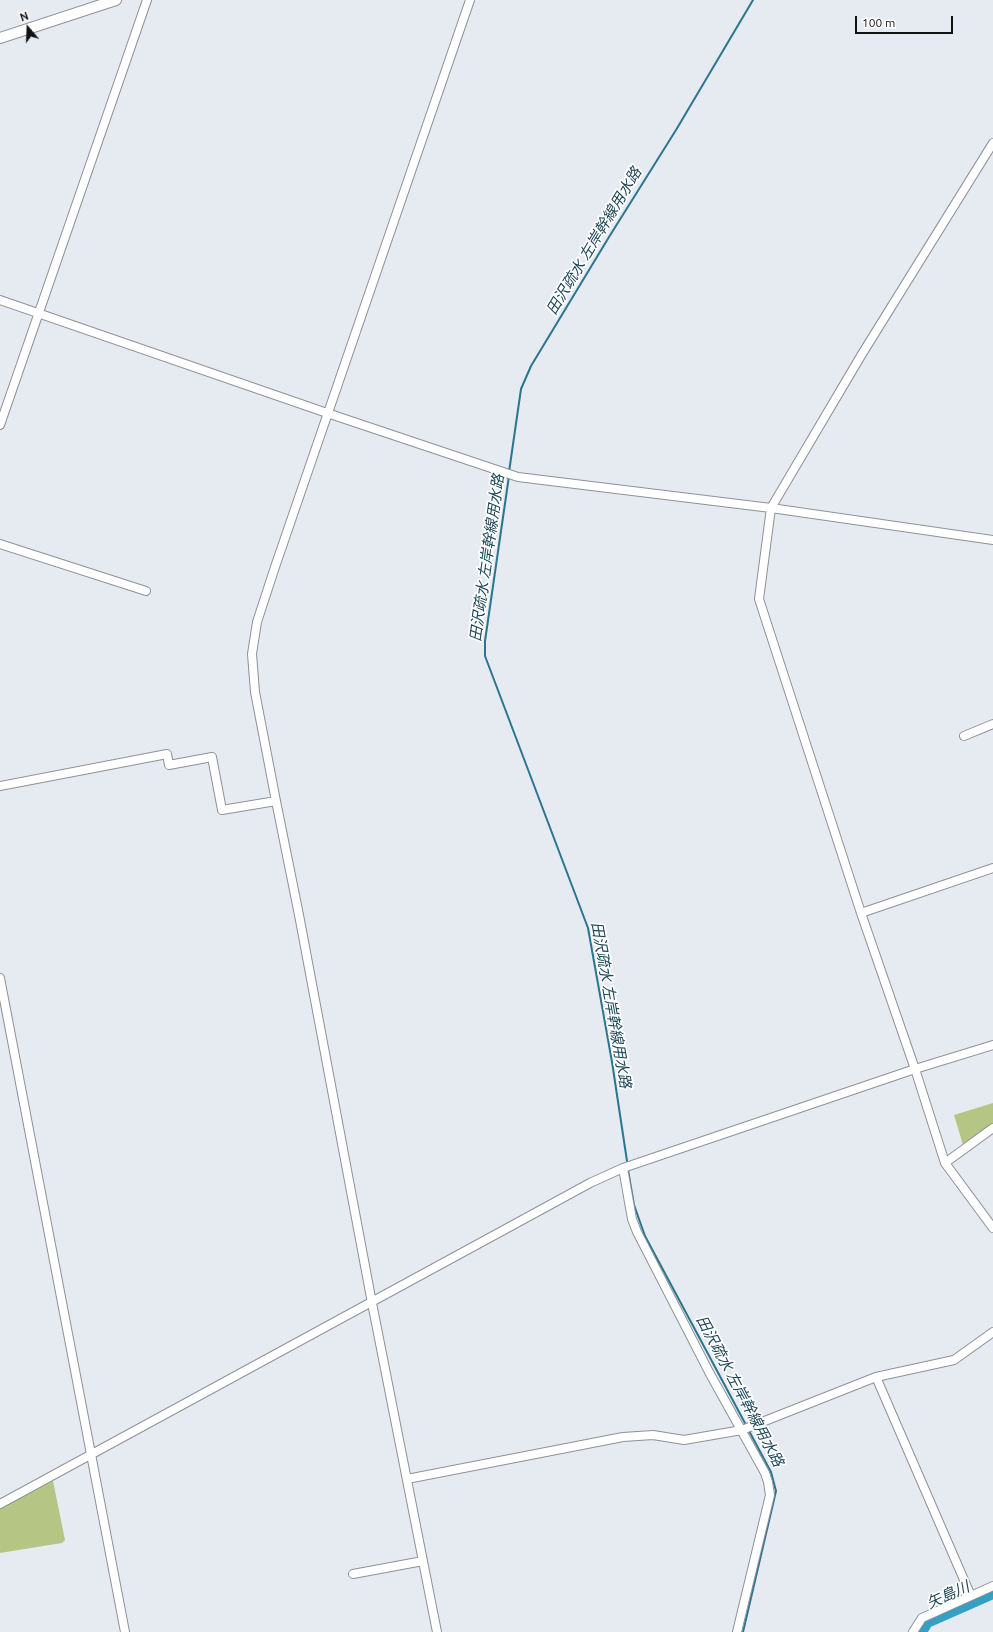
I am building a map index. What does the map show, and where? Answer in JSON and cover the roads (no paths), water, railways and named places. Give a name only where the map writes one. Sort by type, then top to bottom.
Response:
[{"type":"main road","points":[[0,38],[116,0]]},
{"type":"street","points":[[0,425],[39,314],[75,204],[147,0]]},
{"type":"street","points":[[437,1632],[372,1302],[301,923],[276,801],[256,692],[252,654],[253,641],[263,603],[470,0]]},
{"type":"street","points":[[993,143],[862,354],[771,508],[760,599],[945,1163],[993,1228]]},
{"type":"street","points":[[0,300],[515,476],[771,508],[993,540]]},
{"type":"street","points":[[0,544],[146,590]]},
{"type":"street","points":[[964,736],[993,724]]},
{"type":"street","points":[[0,786],[167,754],[169,765],[212,757],[222,810],[276,801]]},
{"type":"street","points":[[862,913],[993,868]]},
{"type":"street","points":[[0,978],[125,1632]]},
{"type":"street","points":[[0,1504],[590,1184],[623,1168],[915,1069],[993,1045]]},
{"type":"street","points":[[945,1163],[993,1128]]},
{"type":"street","points":[[623,1168],[632,1219],[637,1232],[709,1372],[765,1473],[770,1495],[737,1632]]},
{"type":"street","points":[[407,1479],[623,1437],[653,1435],[684,1440],[742,1430],[876,1377],[954,1360],[993,1332]]},
{"type":"street","points":[[876,1377],[971,1596]]},
{"type":"street","points":[[353,1574],[423,1561]]},
{"type":"street","points":[[913,1632],[922,1618],[993,1586]]},
{"type":"waterway","name":"田沢疏水 左岸幹線用水路","points":[[509,472],[521,389],[531,366],[676,130],[753,0]]},
{"type":"waterway","name":"田沢疏水 左岸幹線用水路","points":[[509,476],[485,641],[485,656],[588,928],[612,1062],[627,1161]]},
{"type":"waterway","name":"田沢疏水 左岸幹線用水路","points":[[628,1170],[634,1205],[645,1236],[746,1425]]},
{"type":"waterway","name":"田沢疏水 左岸幹線用水路","points":[[743,1632],[776,1491],[771,1472],[748,1429]]},
{"type":"waterway","name":"矢島川","points":[[921,1632],[927,1622],[993,1593]]}]
